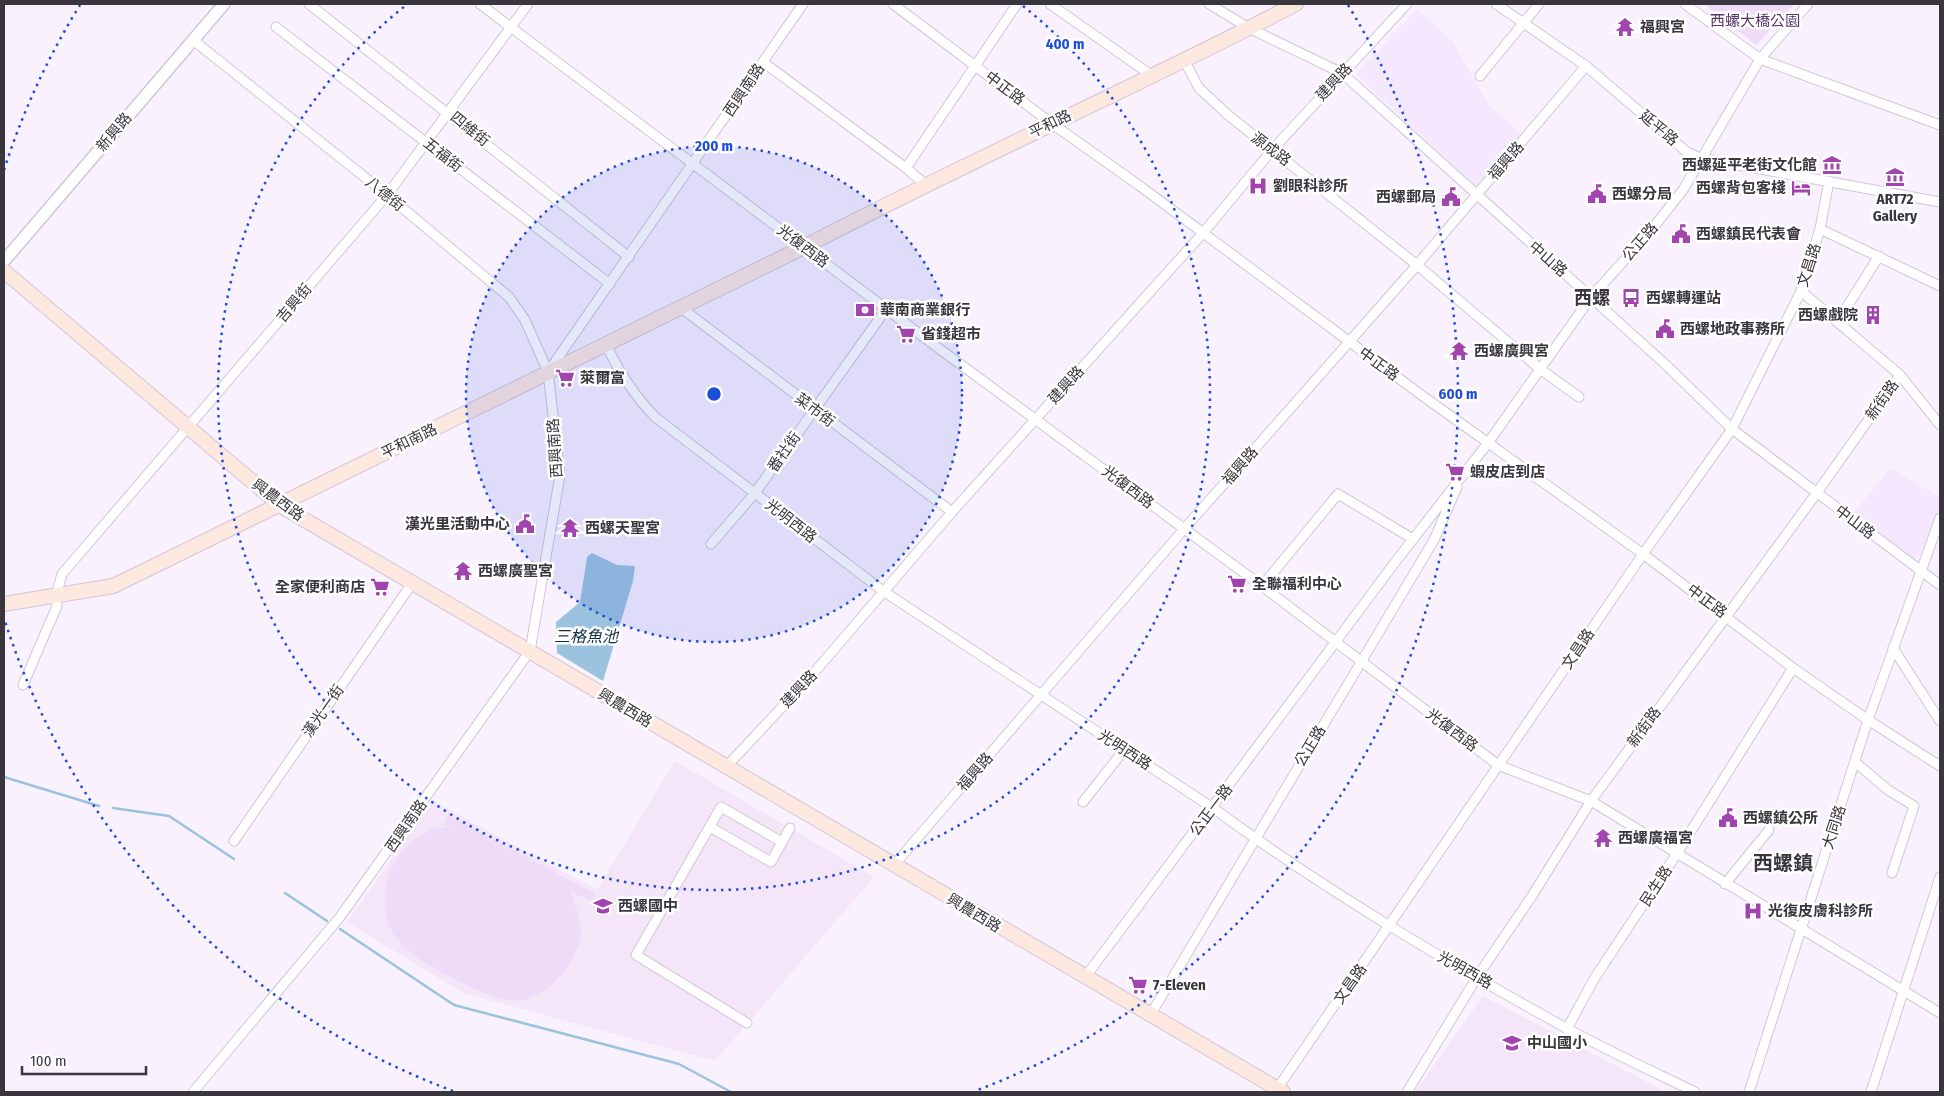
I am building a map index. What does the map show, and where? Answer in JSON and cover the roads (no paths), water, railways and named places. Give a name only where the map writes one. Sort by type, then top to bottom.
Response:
[{"type":"main road","name":"平和路","points":[[804,247],[1051,123],[1296,4]]},
{"type":"main road","name":"平和南路","points":[[4,604],[113,586],[281,506],[605,343],[804,247]]},
{"type":"main road","name":"興農西路","points":[[4,271],[281,506],[726,767],[808,812],[894,866],[1151,1014],[1278,1091]]},
{"type":"street","name":"新興路","points":[[4,261],[224,4]]},
{"type":"street","name":"四維街","points":[[309,4],[449,112],[629,257]]},
{"type":"street","name":"光復西路","points":[[480,4],[1035,419],[1262,586],[1498,765],[1591,802],[1940,1013]]},
{"type":"street","name":"吉興街","points":[[23,686],[57,606],[56,596],[62,574],[387,195],[528,4]]},
{"type":"street","name":"西興南路","points":[[193,1092],[326,934],[390,849],[530,651],[560,475],[548,372],[694,164],[803,4]]},
{"type":"street","name":"中正路","points":[[893,4],[1051,123],[1349,342],[1726,615],[1794,668],[1868,720],[1940,766]]},
{"type":"street","points":[[906,168],[1017,4]]},
{"type":"street","points":[[1050,4],[1152,75]]},
{"type":"street","name":"中山路","points":[[1209,4],[1249,28],[1342,73],[1475,195],[1591,297],[1732,429],[1816,494],[1940,585]]},
{"type":"street","name":"建興路","points":[[726,767],[812,675],[952,512],[1203,233],[1272,149],[1407,4]]},
{"type":"street","name":"延平路","points":[[1496,4],[1586,66],[1687,152],[1700,158],[1940,202]]},
{"type":"street","points":[[1480,76],[1539,4]]},
{"type":"street","points":[[1685,4],[1760,59],[1940,125]]},
{"type":"street","name":"公正路","points":[[1335,643],[1488,443],[1591,297],[1648,234],[1683,190],[1700,158],[1760,59],[1808,4]]},
{"type":"street","name":"五福街","points":[[276,27],[610,284]]},
{"type":"street","name":"八德街","points":[[193,40],[387,195],[509,297],[526,320],[548,372]]},
{"type":"street","name":"源成路","points":[[1184,60],[1199,88],[1228,115],[1417,265],[1540,369],[1579,398]]},
{"type":"street","points":[[763,62],[906,168],[926,185]]},
{"type":"street","name":"福興路","points":[[894,866],[1184,529],[1417,265],[1475,195],[1504,165],[1586,66]]},
{"type":"street","name":"文昌路","points":[[1278,1091],[1498,765],[1643,554],[1732,429],[1801,291],[1820,229],[1829,181]]},
{"type":"street","points":[[1820,229],[1940,286]]},
{"type":"street","points":[[1838,321],[1879,256]]},
{"type":"street","points":[[1801,291],[1900,375],[1940,425]]},
{"type":"street","name":"菜市街","points":[[680,307],[952,512]]},
{"type":"street","name":"番社街","points":[[711,544],[756,493],[886,308]]},
{"type":"street","name":"光明西路","points":[[605,343],[623,377],[637,398],[656,417],[883,591],[1214,808],[1256,839],[1389,927],[1567,1029],[1695,1092]]},
{"type":"street","name":"新街路","points":[[1407,1092],[1477,977],[1532,896],[1591,802],[1816,494],[1900,375]]},
{"type":"street","name":"公正路","points":[[1151,1014],[1434,540],[1463,475]]},
{"type":"street","points":[[1262,586],[1338,494],[1413,539]]},
{"type":"street","name":"大同路","points":[[1749,1092],[1854,762],[1940,518]]},
{"type":"street","name":"漢光一街","points":[[234,841],[413,582]]},
{"type":"street","name":"公正一路","points":[[1086,976],[1214,808],[1335,643]]},
{"type":"street","points":[[1893,648],[1940,721]]},
{"type":"street","name":"民生路","points":[[1567,1029],[1594,979],[1676,855],[1794,668]]},
{"type":"street","points":[[1084,802],[1124,750]]},
{"type":"street","points":[[1854,762],[1888,790],[1914,806],[1892,872]]},
{"type":"street","points":[[747,1023],[636,955],[721,808],[782,842]]},
{"type":"street","points":[[710,827],[771,862],[790,828]]},
{"type":"street","points":[[1725,884],[1769,830]]},
{"type":"street","points":[[1870,1092],[1940,877]]},
{"type":"water","name":"三格魚池","points":[[592,553],[617,565],[635,566],[633,581],[603,681],[557,653],[556,622],[580,602],[587,557]]},
{"type":"waterway","points":[[4,777],[99,806]]},
{"type":"waterway","points":[[113,808],[169,816],[234,859]]},
{"type":"waterway","points":[[285,893],[327,921]]},
{"type":"waterway","points":[[340,929],[454,1005],[679,1064],[731,1092]]},
{"type":"place","name":"福興宮","points":[[1625,27]]},
{"type":"place","name":"西螺延平老街文化館","points":[[1832,165]]},
{"type":"place","name":"ART72 Gallery","points":[[1895,177]]},
{"type":"place","name":"劉眼科診所","points":[[1258,186]]},
{"type":"place","name":"西螺背包客棧","points":[[1801,188]]},
{"type":"place","name":"西螺分局","points":[[1597,194]]},
{"type":"place","name":"西螺郵局","points":[[1451,197]]},
{"type":"place","name":"西螺鎮民代表會","points":[[1681,234]]},
{"type":"place","name":"西螺轉運站","points":[[1631,298]]},
{"type":"place","name":"華南商業銀行","points":[[865,310]]},
{"type":"place","name":"西螺戲院","points":[[1873,315]]},
{"type":"place","name":"西螺地政事務所","points":[[1665,329]]},
{"type":"place","name":"省錢超市","points":[[906,334]]},
{"type":"place","name":"西螺廣興宮","points":[[1459,351]]},
{"type":"place","name":"萊爾富","points":[[565,378]]},
{"type":"place","name":"蝦皮店到店","points":[[1455,472]]},
{"type":"place","name":"漢光里活動中心","points":[[525,524]]},
{"type":"place","name":"西螺天聖宮","points":[[570,528]]},
{"type":"place","name":"西螺廣聖宮","points":[[463,571]]},
{"type":"place","name":"全聯福利中心","points":[[1237,584]]},
{"type":"place","name":"全家便利商店","points":[[380,587]]},
{"type":"place","name":"西螺鎮公所","points":[[1728,818]]},
{"type":"place","name":"西螺廣福宮","points":[[1603,838]]},
{"type":"place","name":"西螺國中","points":[[603,906]]},
{"type":"place","name":"光復皮膚科診所","points":[[1753,911]]},
{"type":"place","name":"7-Eleven","points":[[1138,985]]},
{"type":"place","name":"中山國小","points":[[1512,1043]]},
{"type":"district","name":"西螺","points":[[1592,298]]},
{"type":"district","name":"西螺鎮","points":[[1783,863]]},
{"type":"park label","name":"西螺大橋公園","points":[[1755,21]]}]
